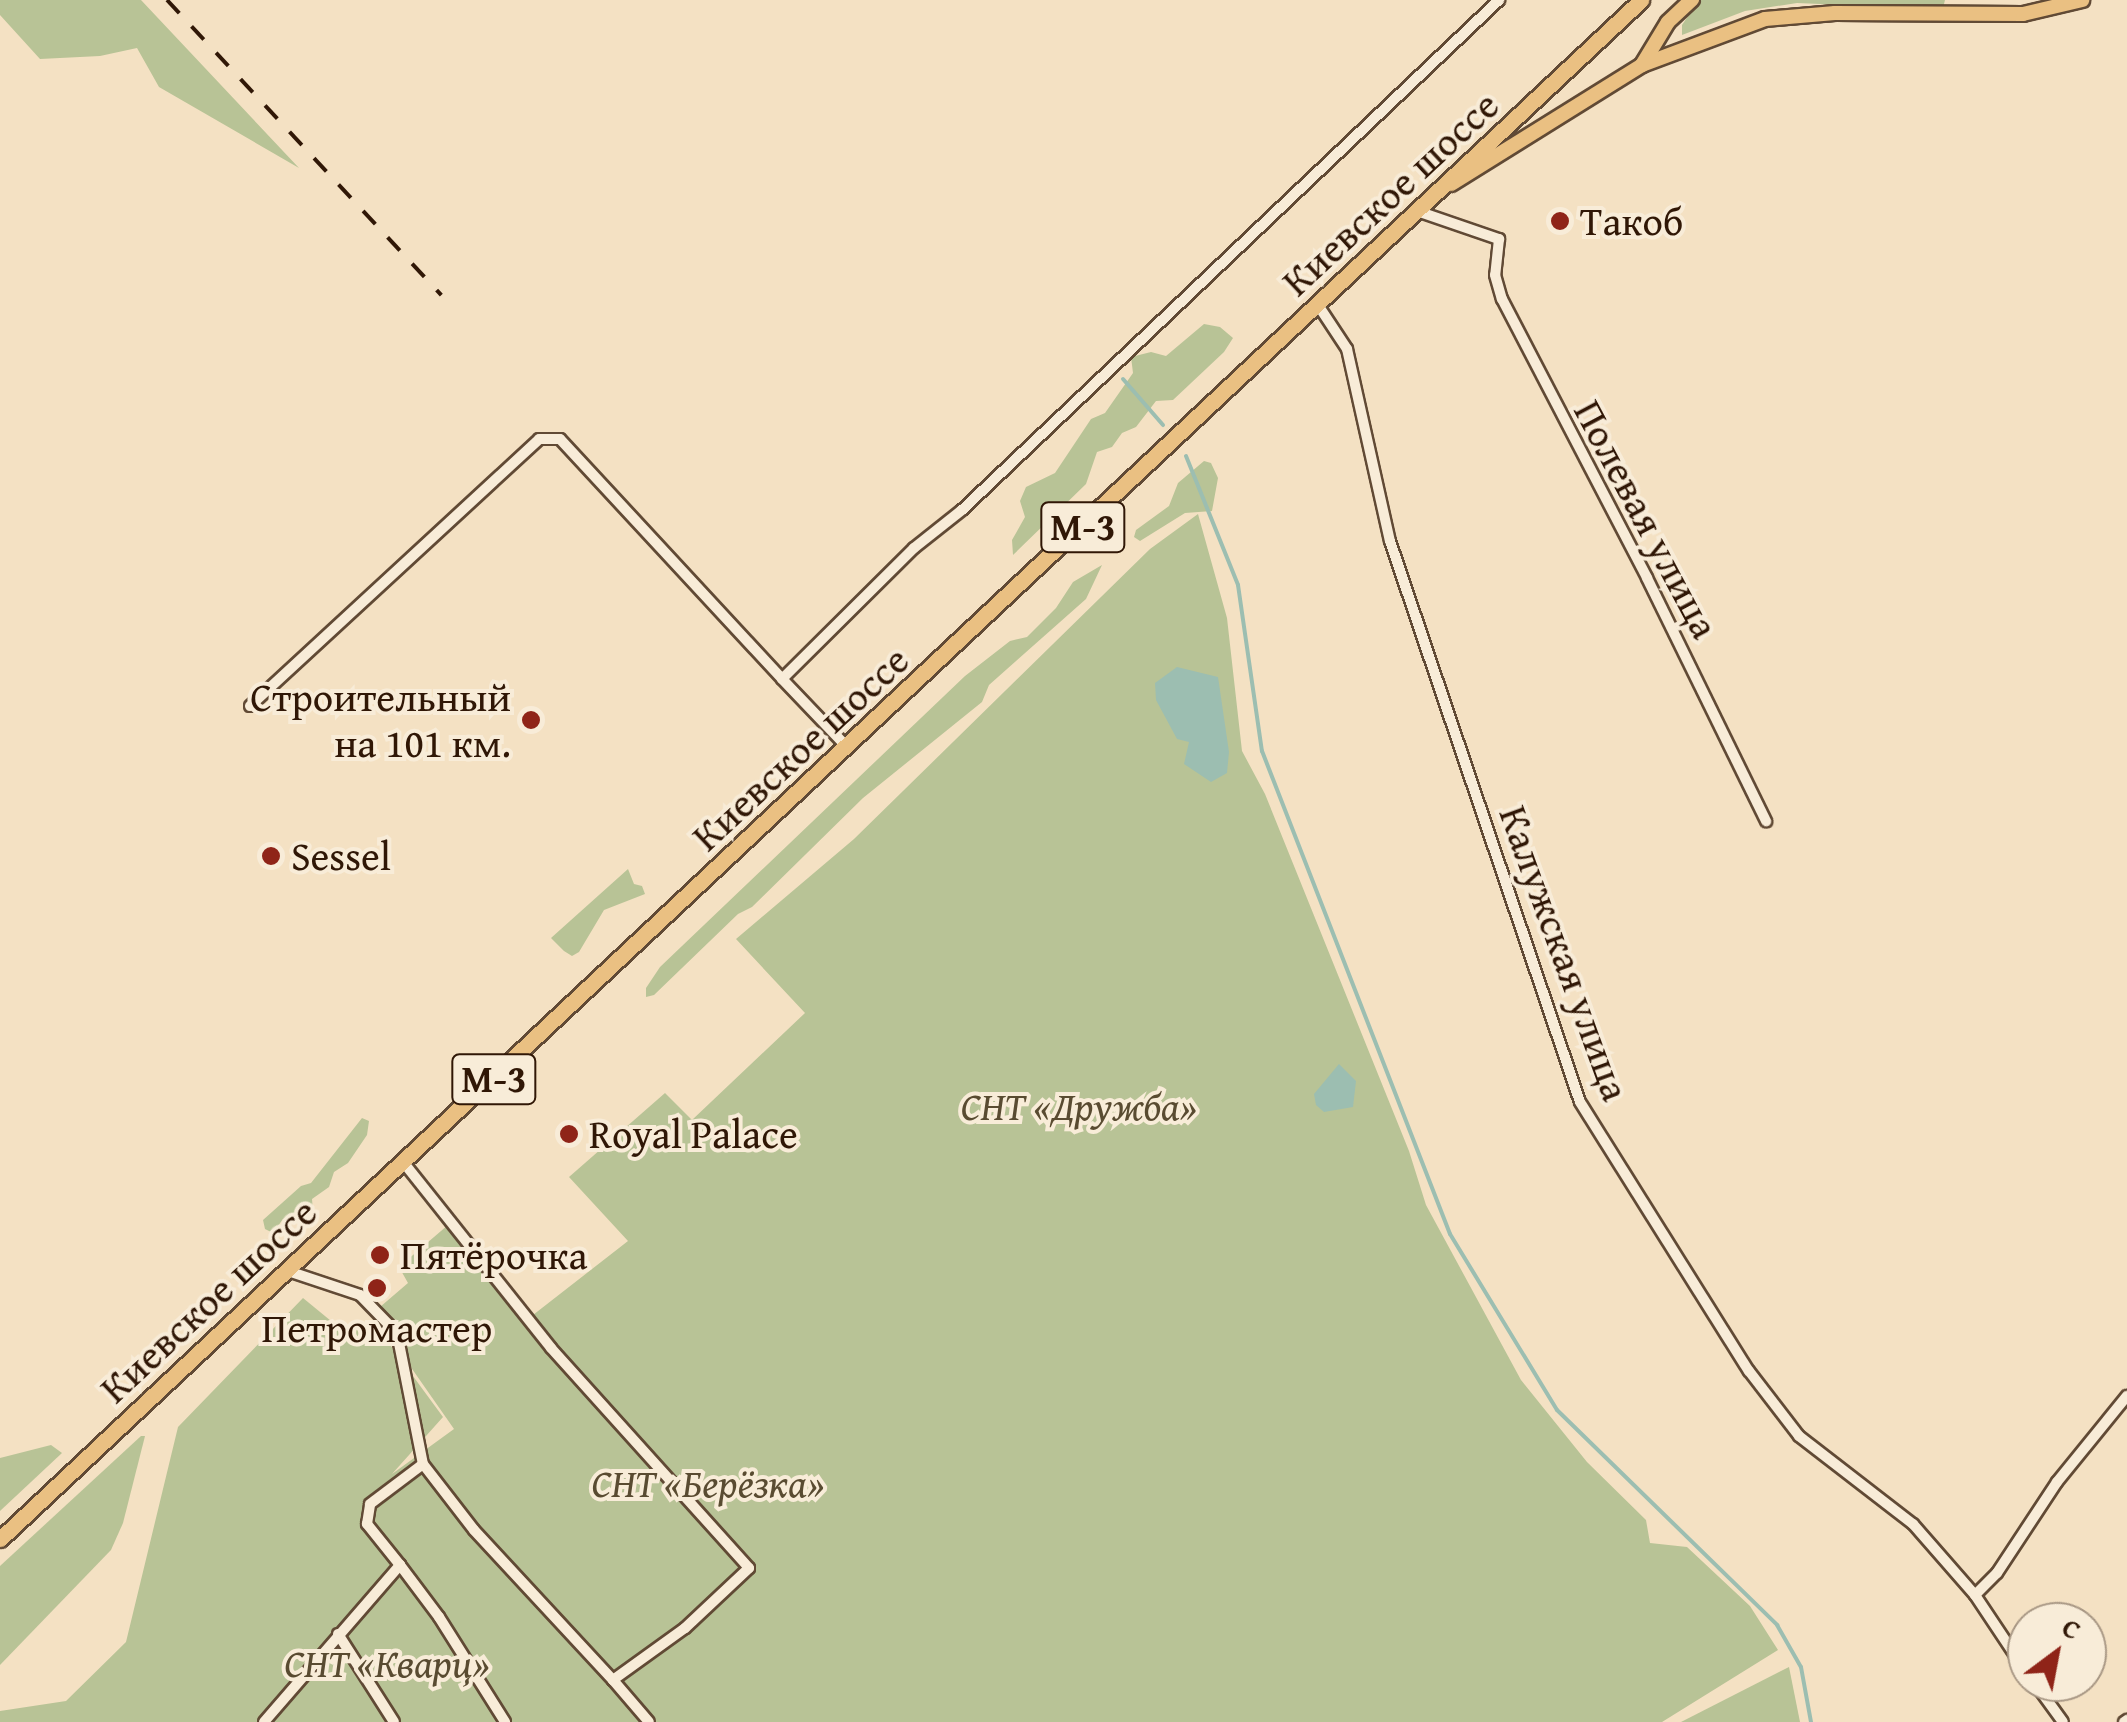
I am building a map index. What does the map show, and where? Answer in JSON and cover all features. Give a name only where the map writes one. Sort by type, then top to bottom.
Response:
[{"type":"highway","name":"Киевское шоссе","points":[[0,1539],[848,748],[1641,0]]},
{"type":"main road","points":[[1642,65],[1668,22],[1692,0]]},
{"type":"main road","points":[[1438,193],[1642,65],[1765,20],[1834,13],[2023,14],[2082,0]]},
{"type":"street","points":[[782,678],[914,548],[962,510],[1500,0]]},
{"type":"street","name":"Полевая улица","points":[[1418,211],[1500,239],[1495,275],[1502,300],[1648,578],[1766,821]]},
{"type":"street","name":"Калужская улица","points":[[1318,306],[1347,349],[1390,541],[1580,1102],[1748,1371],[1799,1436],[1912,1524],[1975,1595],[2007,1643]]},
{"type":"street","points":[[250,706],[539,439],[560,439],[848,748]]},
{"type":"street","points":[[404,1163],[550,1348],[749,1568],[685,1628],[614,1680]]},
{"type":"street","points":[[288,1271],[360,1294],[397,1333],[423,1464],[474,1530],[614,1680],[648,1722]]},
{"type":"street","points":[[1975,1595],[1997,1573],[2057,1482],[2127,1396]]},
{"type":"street","points":[[423,1464],[370,1504],[367,1524],[440,1617],[505,1722]]},
{"type":"street","points":[[264,1722],[400,1565]]},
{"type":"street","points":[[338,1634],[394,1722]]},
{"type":"street","points":[[276,1708],[285,1722]]},
{"type":"green space","points":[[0,0],[141,0],[299,168],[159,87],[137,48],[100,56],[40,59],[0,15]]},
{"type":"green space","points":[[1699,0],[1945,0],[1943,8],[1933,9],[1797,3],[1745,11],[1682,35],[1682,25]]},
{"type":"green space","points":[[1204,324],[1220,327],[1233,338],[1224,352],[1173,400],[1156,401],[1136,427],[1122,433],[1112,447],[1097,452],[1086,484],[1013,555],[1012,540],[1025,517],[1020,501],[1026,487],[1055,473],[1091,419],[1105,413],[1133,373],[1131,357],[1151,352],[1166,356]]},
{"type":"green space","points":[[1204,461],[1211,463],[1218,478],[1212,511],[1185,513],[1140,541],[1134,537],[1136,530],[1169,506],[1178,483]]},
{"type":"green space","points":[[1198,514],[1227,618],[1242,751],[1265,794],[1409,1151],[1426,1205],[1521,1380],[1587,1462],[1646,1520],[1650,1543],[1687,1547],[1750,1606],[1778,1650],[1662,1722],[0,1722],[0,1711],[66,1701],[126,1642],[178,1427],[303,1298],[342,1330],[377,1327],[443,1417],[392,1474],[454,1429],[373,1313],[408,1283],[399,1267],[448,1225],[524,1322],[628,1241],[569,1177],[665,1093],[692,1120],[805,1013],[736,939],[854,839],[1150,549]]},
{"type":"green space","points":[[1102,565],[1086,599],[989,685],[982,702],[863,798],[752,907],[738,914],[654,995],[646,997],[646,988],[660,967],[965,676],[1010,641],[1027,637],[1056,608],[1073,582]]},
{"type":"green space","points":[[628,869],[634,884],[642,886],[645,894],[604,910],[579,952],[572,956],[564,951],[551,938]]},
{"type":"green space","points":[[362,1118],[369,1121],[367,1135],[348,1163],[334,1172],[329,1187],[312,1199],[313,1211],[283,1219],[273,1233],[265,1229],[263,1220],[301,1186],[311,1183]]},
{"type":"green space","points":[[145,1436],[123,1523],[111,1550],[0,1665],[0,1566]]},
{"type":"green space","points":[[51,1445],[62,1453],[0,1511],[0,1458]]},
{"type":"green space","points":[[1789,1667],[1800,1722],[1681,1722]]},
{"type":"shaded area","points":[[1177,667],[1218,677],[1229,752],[1227,773],[1211,782],[1184,764],[1189,742],[1177,739],[1156,700],[1155,683]]},
{"type":"shaded area","points":[[1339,1064],[1356,1081],[1353,1107],[1324,1112],[1316,1105],[1314,1094]]},
{"type":"waterway","points":[[1123,379],[1163,425]]},
{"type":"waterway","points":[[1186,456],[1238,585],[1262,751],[1450,1234],[1557,1410],[1777,1625],[1801,1667],[1811,1722]]},
{"type":"railway","points":[[167,0],[441,295]]},
{"type":"place","name":"Такоб","points":[[1560,221]]},
{"type":"place","name":"Строительный на 101 км.","points":[[531,720]]},
{"type":"place","name":"Sessel","points":[[271,856]]},
{"type":"place","name":"Royal Palace","points":[[569,1134]]},
{"type":"place","name":"Пятёрочка","points":[[380,1255]]},
{"type":"place","name":"Петромастер","points":[[377,1288]]},
{"type":"park label","name":"СНТ «Дружба»","points":[[1079,1106]]},
{"type":"park label","name":"СНТ «Берёзка»","points":[[708,1483]]},
{"type":"park label","name":"СНТ «Кварц»","points":[[387,1663]]}]
